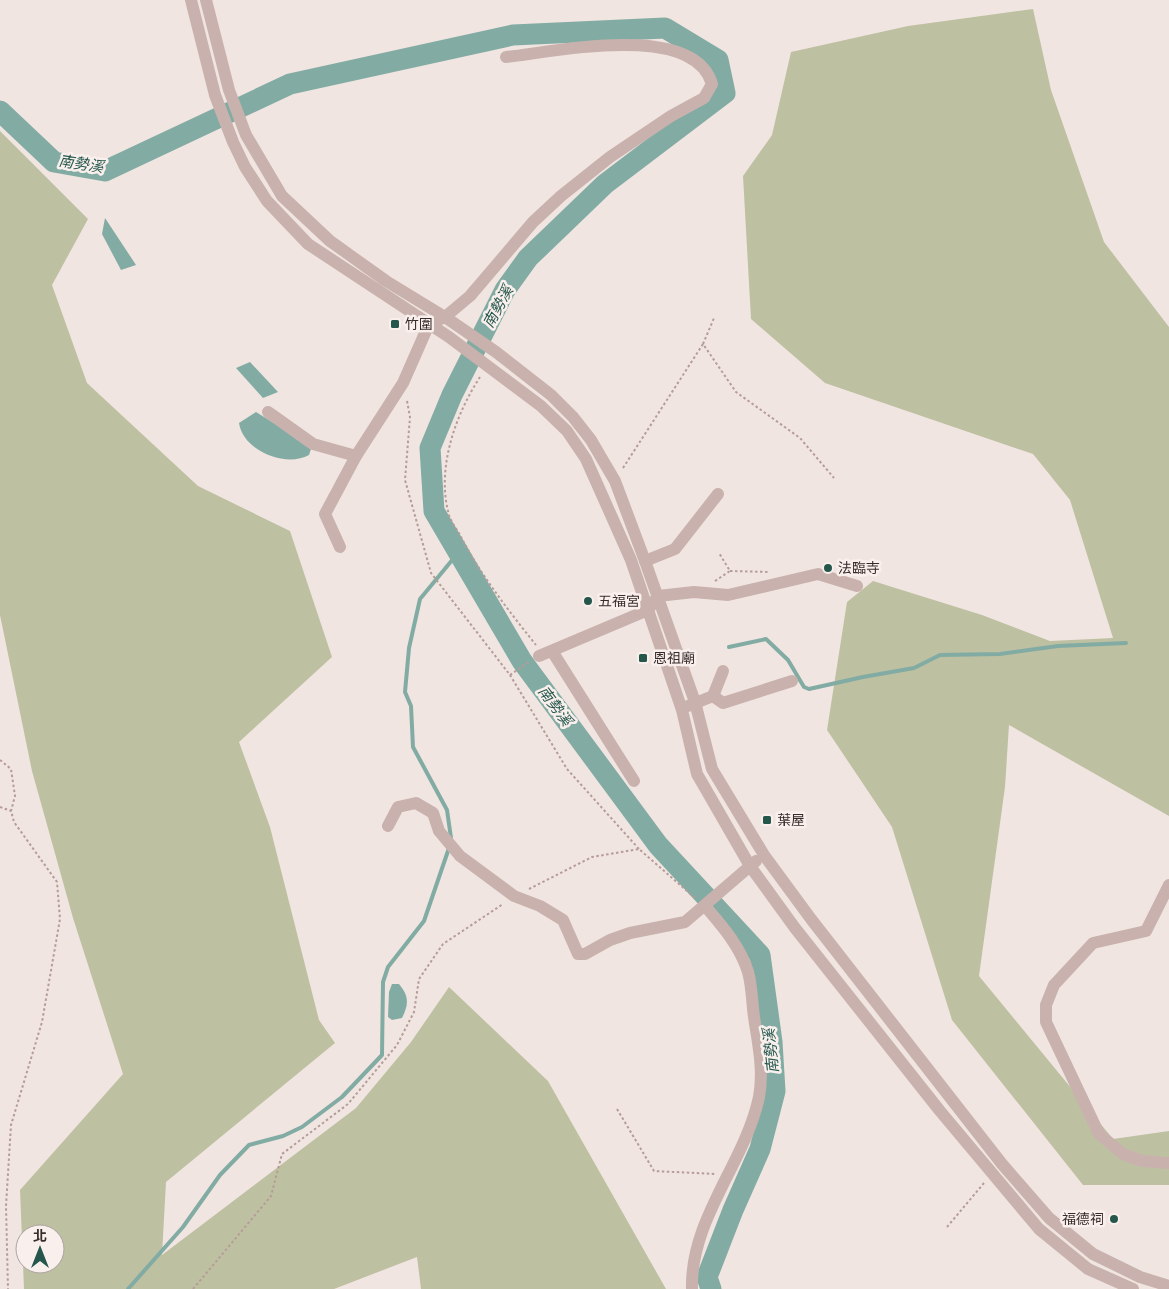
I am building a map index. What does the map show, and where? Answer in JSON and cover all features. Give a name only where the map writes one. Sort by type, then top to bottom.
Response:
[{"type":"street","points":[[191,0],[215,95],[233,142],[267,201],[308,244],[449,337],[541,406],[567,431],[586,459],[631,560],[682,710],[696,774],[746,868],[991,1174],[1039,1228],[1088,1269],[1133,1289]]},
{"type":"street","points":[[206,0],[229,90],[246,135],[268,177],[296,211],[330,241],[386,282],[445,317],[496,352],[551,395],[573,417],[591,440],[615,481],[646,561],[694,702],[712,770],[764,855],[1002,1164],[1049,1218],[1093,1254],[1140,1277],[1169,1286]]},
{"type":"street","points":[[340,547],[325,514],[356,456],[403,383],[429,324],[445,317],[470,296],[532,222],[561,196],[648,132],[704,98],[712,84],[710,75],[696,60],[656,47],[639,45],[610,46],[506,57]]},
{"type":"street","points":[[268,412],[313,444],[356,456]]},
{"type":"street","points":[[600,489],[615,481]]},
{"type":"street","points":[[646,561],[676,549],[718,494]]},
{"type":"street","points":[[634,781],[545,654],[648,610],[658,596],[694,592],[728,595],[818,574],[857,586]]},
{"type":"street","points":[[713,696],[723,671]]},
{"type":"street","points":[[713,696],[723,703],[792,681]]},
{"type":"street","points":[[682,710],[694,702],[713,696]]},
{"type":"street","points":[[388,826],[398,807],[416,803],[432,813],[439,831],[460,856],[514,896],[540,906],[563,920],[578,954],[585,954],[610,940],[630,933],[685,922],[746,868],[764,855]]},
{"type":"street","points":[[1169,885],[1146,930],[1093,943],[1054,985],[1046,1005],[1046,1022],[1099,1134],[1123,1154],[1142,1162],[1169,1163]]},
{"type":"street","points":[[692,1289],[694,1256],[704,1226],[754,1116],[762,1068],[748,972],[734,942],[705,905]]},
{"type":"street","points":[[991,1174],[1002,1164]]},
{"type":"path","points":[[615,481],[703,344],[714,318]]},
{"type":"path","points":[[703,344],[736,392],[800,438],[834,478]]},
{"type":"path","points":[[486,363],[460,412],[450,446],[444,483],[448,513],[471,557],[545,654],[510,675]]},
{"type":"path","points":[[403,383],[410,417],[405,480],[430,573],[510,675],[566,769],[639,849],[705,905]]},
{"type":"path","points":[[719,553],[730,571]]},
{"type":"path","points":[[712,582],[730,571],[770,572],[790,580]]},
{"type":"path","points":[[0,760],[11,769],[15,796],[12,811],[14,822],[57,882],[60,919],[42,1022],[11,1125],[6,1206],[8,1289]]},
{"type":"path","points":[[0,807],[12,811]]},
{"type":"path","points":[[192,1289],[271,1196],[282,1154],[286,1149],[309,1136],[348,1104],[397,1045],[414,1012],[419,979],[444,944],[514,896],[592,857],[639,849]]},
{"type":"path","points":[[617,1109],[654,1171],[727,1175]]},
{"type":"path","points":[[947,1227],[991,1174]]},
{"type":"green space","points":[[1033,9],[1051,90],[1104,242],[1169,327],[1169,816],[1009,725],[1005,787],[979,976],[1113,1139],[1169,1131],[1169,1185],[1083,1185],[952,1020],[892,827],[827,730],[847,602],[873,581],[982,615],[1050,641],[1113,638],[1070,500],[1033,454],[825,383],[751,319],[743,176],[772,135],[791,52],[908,26]]},
{"type":"green space","points":[[0,131],[88,219],[52,285],[87,383],[198,486],[290,531],[332,657],[239,742],[270,827],[319,1020],[335,1043],[166,1182],[162,1255],[356,1108],[411,1042],[449,987],[548,1081],[666,1289],[421,1289],[417,1257],[334,1289],[24,1289],[23,1274],[65,1274],[65,1224],[21,1224],[20,1190],[123,1074],[73,918],[32,771],[0,615]]},
{"type":"water","points":[[105,218],[136,265],[121,270],[102,234]]},
{"type":"water","points":[[250,362],[278,392],[263,398],[236,368]]},
{"type":"water","points":[[256,412],[303,441],[311,449],[309,455],[300,459],[278,458],[257,449],[248,442],[242,433],[239,423]]},
{"type":"water","points":[[392,984],[399,984],[405,992],[407,1000],[402,1018],[392,1020],[388,1017],[389,992]]},
{"type":"waterway","name":"南勢溪","points":[[0,111],[54,162],[105,171],[290,84],[513,35],[665,28],[718,60],[725,93],[605,184],[528,258],[505,290],[452,395],[430,448],[434,511],[522,661],[658,845],[760,955],[772,1042],[775,1091],[760,1149],[733,1210],[707,1277],[711,1289]]},
{"type":"waterway","points":[[451,838],[447,810],[413,747],[411,706],[405,692],[409,648],[420,599],[458,553]]},
{"type":"waterway","points":[[729,647],[766,639],[788,660],[804,687],[809,689],[914,668],[940,655],[1000,654],[1058,646],[1126,643]]},
{"type":"waterway","points":[[128,1289],[183,1227],[220,1175],[249,1145],[283,1136],[302,1127],[342,1097],[382,1055],[383,982],[388,967],[424,921],[449,848]]},
{"type":"place","name":"竹圍","points":[[395,324]]},
{"type":"place","name":"法臨寺","points":[[828,568]]},
{"type":"place","name":"五福宮","points":[[588,601]]},
{"type":"place","name":"恩祖廟","points":[[643,658]]},
{"type":"place","name":"葉屋","points":[[767,820]]},
{"type":"place","name":"福德祠","points":[[1114,1219]]}]
